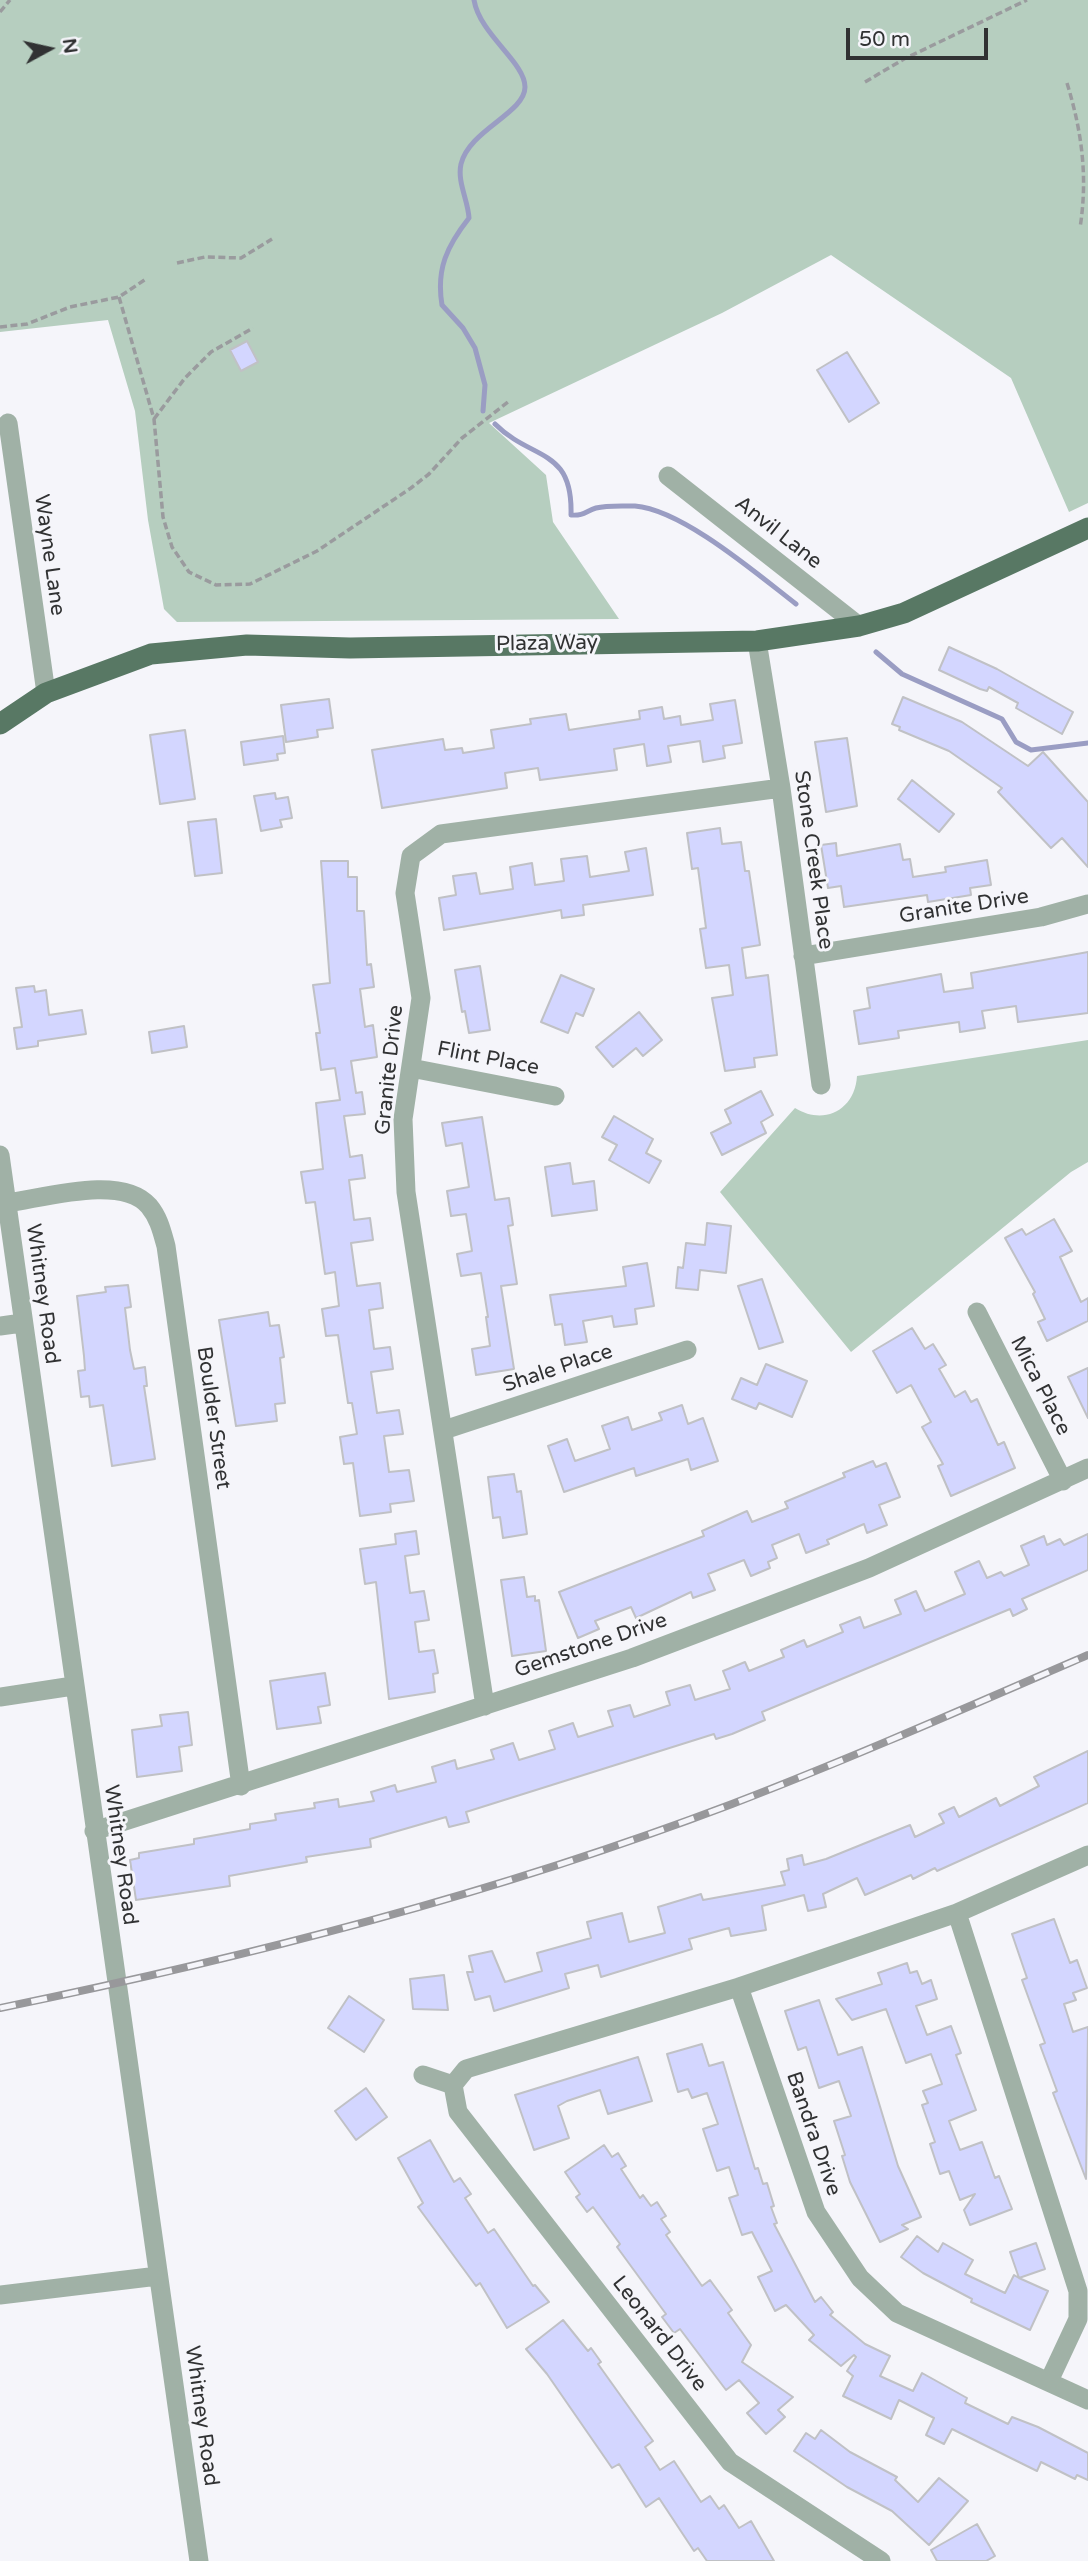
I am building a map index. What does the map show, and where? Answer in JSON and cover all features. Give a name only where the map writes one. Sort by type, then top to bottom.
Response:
[{"type":"main road","name":"Plaza Way","points":[[0,724],[46,693],[151,654],[247,645],[350,648],[757,641],[859,626],[904,613],[1088,528]]},
{"type":"street","name":"Wayne Lane","points":[[8,423],[46,693]]},
{"type":"street","name":"Anvil Lane","points":[[668,476],[859,626]]},
{"type":"street","name":"Stone Creek Place","points":[[757,641],[781,788],[821,1085]]},
{"type":"street","name":"Granite Drive","points":[[485,1706],[406,1192],[403,1119],[421,998],[405,893],[411,856],[441,834],[781,788]]},
{"type":"street","name":"Granite Drive","points":[[803,956],[1041,918],[1088,904]]},
{"type":"street","name":"Flint Place","points":[[411,1068],[555,1096]]},
{"type":"street","name":"Whitney Road","points":[[0,1155],[73,1686],[199,2561]]},
{"type":"street","name":"Boulder Street","points":[[7,1203],[111,1188],[148,1204],[158,1220],[166,1247],[241,1786]]},
{"type":"street","name":"Mica Place","points":[[977,1312],[1063,1480]]},
{"type":"street","points":[[0,1326],[22,1323]]},
{"type":"street","name":"Shale Place","points":[[444,1430],[687,1350]]},
{"type":"street","name":"Gemstone Drive","points":[[94,1831],[241,1786],[632,1658],[869,1568],[1088,1468]]},
{"type":"street","points":[[0,1697],[73,1686]]},
{"type":"street","points":[[423,2075],[453,2085],[466,2069],[739,1987],[957,1913],[1088,1855]]},
{"type":"street","points":[[957,1913],[1078,2291],[1078,2319],[1049,2381]]},
{"type":"street","name":"Bandra Drive","points":[[739,1987],[816,2212],[860,2278],[897,2313],[1088,2400]]},
{"type":"street","name":"Leonard Drive","points":[[453,2085],[458,2112],[730,2462],[881,2561]]},
{"type":"street","points":[[0,2295],[158,2276]]},
{"type":"path","points":[[0,12],[10,0]]},
{"type":"path","points":[[865,82],[904,59],[1027,0]]},
{"type":"path","points":[[1067,83],[1085,156],[1085,205],[1080,228]]},
{"type":"path","points":[[177,263],[205,257],[241,258],[272,239]]},
{"type":"path","points":[[0,327],[27,324],[70,307],[119,297],[146,279]]},
{"type":"path","points":[[119,297],[154,419],[163,517],[172,547],[189,572],[200,580],[233,587],[271,576],[348,531],[429,474],[462,438],[508,402]]},
{"type":"path","points":[[154,419],[205,358],[253,328]]},
{"type":"green space","points":[[0,0],[1088,0],[1088,503],[1069,512],[1011,378],[831,255],[722,313],[489,423],[546,475],[553,522],[619,619],[177,622],[164,609],[148,520],[135,411],[108,320],[0,332]]},
{"type":"green space","points":[[1088,1040],[1088,1162],[1071,1172],[851,1352],[720,1192],[795,1108],[817,1115],[836,1112],[851,1098],[857,1076]]},
{"type":"building","points":[[247,341],[258,362],[241,371],[230,350]]},
{"type":"building","points":[[847,352],[879,403],[849,422],[817,370]]},
{"type":"building","points":[[949,647],[997,669],[1073,712],[1062,734],[1016,708],[1018,703],[989,687],[987,691],[980,689],[939,670]]},
{"type":"building","points":[[903,697],[962,722],[1028,766],[1043,752],[1088,802],[1088,867],[1062,838],[1051,848],[998,792],[1002,788],[949,751],[899,730],[900,727],[892,724]]},
{"type":"building","points":[[329,699],[333,728],[317,730],[318,737],[286,742],[281,705]]},
{"type":"building","points":[[735,700],[742,743],[723,746],[725,758],[703,762],[700,741],[668,746],[671,762],[647,766],[644,744],[614,749],[617,770],[540,780],[538,768],[505,773],[507,788],[382,808],[372,750],[443,739],[445,750],[462,748],[463,753],[494,748],[491,730],[531,724],[530,719],[566,714],[569,730],[640,719],[639,711],[662,707],[664,719],[680,716],[681,725],[713,720],[710,704]]},
{"type":"building","points":[[185,730],[195,799],[160,804],[150,735]]},
{"type":"building","points":[[283,736],[285,753],[277,754],[278,760],[244,765],[241,742]]},
{"type":"building","points":[[847,738],[857,806],[826,812],[815,742]]},
{"type":"building","points":[[912,780],[954,814],[939,832],[898,799]]},
{"type":"building","points":[[275,793],[276,799],[288,797],[292,818],[280,820],[282,827],[261,831],[254,796]]},
{"type":"building","points":[[216,819],[222,873],[195,876],[188,822]]},
{"type":"building","points":[[720,828],[722,844],[741,842],[745,871],[749,871],[760,945],[742,948],[746,978],[768,975],[777,1055],[754,1058],[755,1067],[725,1071],[712,998],[733,995],[729,965],[706,968],[700,929],[706,928],[698,868],[692,869],[687,833]]},
{"type":"building","points":[[836,843],[837,856],[900,844],[903,860],[910,859],[913,877],[946,872],[945,867],[987,860],[991,885],[970,888],[971,895],[928,902],[927,895],[844,907],[841,886],[828,888],[821,845]]},
{"type":"building","points":[[646,848],[653,895],[583,905],[584,915],[562,918],[561,910],[444,930],[439,898],[456,895],[453,876],[476,873],[480,894],[513,889],[510,867],[532,863],[535,885],[564,881],[561,859],[587,856],[590,877],[629,871],[625,852]]},
{"type":"building","points":[[321,861],[348,861],[348,877],[357,877],[357,911],[364,911],[367,965],[371,964],[374,987],[360,989],[365,1027],[373,1025],[377,1057],[351,1061],[356,1093],[362,1092],[365,1114],[344,1116],[350,1157],[362,1155],[365,1178],[349,1180],[354,1220],[370,1218],[373,1240],[351,1243],[357,1286],[380,1283],[383,1308],[369,1310],[374,1349],[390,1347],[393,1369],[371,1372],[377,1413],[399,1410],[403,1434],[384,1436],[389,1472],[409,1470],[414,1501],[390,1504],[391,1512],[360,1516],[353,1463],[344,1464],[340,1437],[357,1434],[352,1403],[348,1403],[338,1335],[326,1336],[322,1309],[339,1306],[335,1272],[325,1274],[315,1202],[306,1203],[301,1172],[323,1169],[316,1103],[340,1100],[335,1068],[321,1070],[316,1033],[320,1033],[313,985],[330,983]]},
{"type":"building","points":[[1088,952],[1088,1013],[1018,1022],[1016,1006],[982,1011],[985,1028],[960,1032],[959,1022],[898,1031],[899,1038],[859,1044],[854,1011],[870,1008],[867,988],[941,974],[944,992],[973,988],[971,973]]},
{"type":"building","points":[[480,966],[490,1030],[469,1033],[465,1011],[462,1012],[455,970]]},
{"type":"building","points":[[561,975],[594,989],[583,1016],[576,1013],[568,1033],[541,1022]]},
{"type":"building","points":[[34,986],[35,992],[46,990],[49,1015],[82,1010],[86,1034],[38,1041],[38,1046],[17,1049],[14,1028],[22,1027],[16,988]]},
{"type":"building","points":[[639,1012],[662,1040],[643,1056],[636,1048],[613,1067],[596,1047]]},
{"type":"building","points":[[184,1026],[187,1047],[152,1053],[149,1032]]},
{"type":"building","points":[[761,1091],[773,1115],[761,1122],[766,1133],[722,1155],[711,1133],[731,1123],[725,1110]]},
{"type":"building","points":[[614,1116],[653,1139],[646,1153],[661,1161],[649,1183],[609,1160],[617,1145],[602,1137]]},
{"type":"building","points":[[482,1117],[495,1200],[509,1198],[513,1225],[508,1226],[517,1284],[501,1286],[514,1369],[476,1375],[472,1349],[490,1346],[488,1317],[481,1273],[461,1276],[457,1254],[472,1251],[466,1214],[451,1216],[447,1191],[469,1187],[462,1143],[446,1146],[442,1123]]},
{"type":"building","points":[[570,1163],[573,1184],[594,1181],[597,1210],[552,1216],[545,1167]]},
{"type":"building","points":[[1054,1219],[1072,1251],[1060,1257],[1081,1302],[1088,1298],[1088,1321],[1047,1341],[1038,1322],[1045,1319],[1033,1294],[1035,1292],[1005,1238],[1022,1229],[1026,1235]]},
{"type":"building","points":[[707,1223],[731,1226],[726,1273],[700,1270],[698,1290],[676,1288],[678,1267],[683,1268],[686,1243],[705,1245]]},
{"type":"building","points":[[647,1263],[654,1306],[635,1309],[637,1324],[614,1327],[612,1316],[583,1321],[587,1342],[565,1345],[562,1324],[555,1325],[550,1295],[626,1286],[623,1267]]},
{"type":"building","points":[[762,1279],[783,1342],[759,1349],[738,1286]]},
{"type":"building","points":[[128,1285],[131,1307],[125,1308],[130,1350],[134,1369],[145,1367],[147,1386],[144,1386],[155,1459],[112,1466],[103,1405],[90,1407],[89,1396],[81,1397],[78,1371],[85,1370],[77,1296],[106,1292],[105,1287]]},
{"type":"building","points":[[268,1312],[270,1326],[279,1325],[284,1357],[280,1358],[285,1403],[275,1404],[277,1421],[236,1426],[219,1320]]},
{"type":"building","points":[[912,1328],[925,1349],[933,1344],[946,1365],[939,1369],[955,1397],[965,1391],[971,1402],[977,1399],[998,1445],[1004,1442],[1015,1468],[951,1496],[938,1466],[943,1464],[922,1427],[931,1422],[911,1385],[897,1393],[873,1351]]},
{"type":"building","points":[[766,1364],[807,1381],[792,1417],[759,1403],[756,1409],[732,1399],[741,1378],[757,1385]]},
{"type":"building","points":[[1088,1368],[1088,1418],[1068,1377]]},
{"type":"building","points":[[682,1405],[688,1424],[703,1418],[718,1461],[691,1470],[688,1459],[636,1476],[634,1468],[564,1492],[548,1446],[567,1439],[575,1461],[610,1449],[602,1426],[628,1417],[632,1430],[662,1420],[659,1413]]},
{"type":"building","points":[[873,1461],[876,1467],[886,1463],[900,1497],[879,1505],[887,1525],[867,1533],[864,1524],[827,1540],[829,1544],[806,1553],[799,1534],[772,1545],[777,1558],[768,1562],[770,1568],[751,1576],[744,1560],[708,1574],[715,1590],[693,1598],[691,1592],[636,1618],[631,1607],[595,1621],[599,1629],[578,1638],[559,1592],[704,1536],[702,1531],[747,1511],[752,1522],[788,1508],[785,1502],[845,1477],[843,1473]]},
{"type":"building","points":[[514,1474],[517,1492],[521,1491],[527,1534],[503,1538],[500,1517],[493,1518],[488,1477]]},
{"type":"building","points":[[416,1531],[419,1554],[405,1556],[410,1593],[424,1591],[429,1620],[415,1622],[419,1652],[434,1650],[438,1673],[433,1674],[435,1692],[389,1699],[376,1582],[365,1584],[360,1549],[396,1544],[395,1534]]},
{"type":"building","points":[[1088,1534],[1088,1570],[1022,1599],[1027,1609],[1013,1616],[1010,1609],[762,1712],[765,1720],[732,1734],[716,1739],[714,1734],[466,1812],[469,1822],[449,1827],[446,1817],[370,1839],[371,1847],[306,1857],[307,1862],[229,1876],[230,1886],[136,1900],[130,1860],[139,1858],[139,1853],[194,1844],[194,1839],[250,1829],[250,1824],[276,1820],[275,1814],[315,1808],[314,1803],[338,1799],[339,1807],[374,1801],[371,1792],[395,1785],[397,1792],[436,1782],[432,1767],[455,1760],[457,1769],[494,1759],[491,1750],[513,1743],[519,1760],[555,1749],[549,1731],[573,1723],[578,1737],[613,1726],[608,1711],[630,1705],[634,1717],[670,1705],[666,1692],[690,1685],[695,1700],[730,1689],[723,1671],[745,1662],[749,1671],[784,1657],[781,1650],[804,1640],[807,1647],[843,1632],[840,1625],[860,1617],[864,1628],[901,1614],[895,1600],[916,1591],[925,1611],[965,1594],[955,1572],[979,1561],[987,1578],[1001,1572],[1004,1576],[1029,1565],[1021,1546],[1044,1536],[1047,1545],[1060,1539],[1064,1545]]},
{"type":"building","points":[[524,1577],[527,1597],[535,1596],[535,1601],[539,1600],[546,1651],[512,1656],[501,1580]]},
{"type":"building","points":[[325,1673],[330,1705],[318,1707],[321,1723],[277,1729],[270,1681]]},
{"type":"building","points":[[188,1712],[192,1745],[179,1747],[182,1771],[137,1777],[132,1730],[162,1726],[160,1715]]},
{"type":"building","points":[[1088,1751],[1088,1803],[937,1871],[935,1868],[913,1879],[911,1875],[865,1895],[857,1878],[823,1894],[826,1907],[808,1911],[804,1895],[762,1906],[766,1930],[731,1936],[729,1928],[689,1939],[692,1949],[601,1977],[598,1965],[565,1974],[569,1988],[494,2011],[490,1996],[475,2000],[467,1972],[473,1972],[469,1956],[492,1951],[505,1982],[542,1971],[537,1953],[591,1938],[587,1922],[622,1913],[629,1942],[665,1933],[658,1907],[701,1894],[703,1900],[785,1885],[781,1872],[789,1870],[787,1859],[802,1855],[804,1865],[826,1859],[910,1825],[915,1837],[944,1823],[939,1814],[954,1807],[959,1817],[996,1798],[1000,1806],[1039,1786],[1034,1777]]},
{"type":"building","points":[[1054,1919],[1070,1963],[1077,1960],[1087,1988],[1073,1993],[1076,2000],[1064,2004],[1073,2032],[1088,2027],[1086,2179],[1053,2093],[1057,2091],[1040,2045],[1045,2043],[1022,1980],[1027,1978],[1012,1934]]},
{"type":"building","points":[[907,1963],[910,1973],[917,1971],[922,1984],[931,1980],[937,1999],[916,2006],[927,2035],[951,2026],[961,2053],[956,2055],[976,2110],[949,2121],[960,2150],[982,2142],[995,2178],[999,2176],[1012,2209],[970,2225],[964,2210],[975,2194],[960,2200],[949,2171],[940,2174],[930,2144],[935,2142],[922,2105],[928,2103],[923,2091],[942,2084],[931,2054],[906,2063],[886,2009],[852,2020],[836,1999],[882,1984],[878,1973]]},
{"type":"building","points":[[444,1975],[448,2010],[413,2009],[410,1979]]},
{"type":"building","points":[[349,1996],[384,2020],[364,2052],[328,2028]]},
{"type":"building","points":[[819,2000],[838,2055],[862,2047],[898,2166],[921,2217],[902,2225],[908,2229],[880,2242],[850,2182],[842,2156],[845,2155],[834,2121],[851,2116],[839,2081],[819,2088],[806,2047],[798,2050],[785,2011]]},
{"type":"building","points":[[702,2044],[709,2066],[723,2062],[755,2169],[758,2168],[763,2184],[767,2183],[777,2223],[774,2224],[815,2302],[821,2297],[833,2312],[830,2315],[865,2344],[890,2356],[880,2376],[913,2391],[922,2373],[967,2398],[965,2403],[1008,2424],[1012,2417],[1038,2427],[1088,2453],[1088,2480],[1077,2475],[1075,2479],[1041,2462],[1037,2471],[952,2429],[944,2444],[926,2435],[934,2418],[899,2400],[891,2419],[843,2396],[853,2376],[847,2371],[856,2357],[854,2355],[841,2366],[809,2340],[814,2335],[786,2305],[775,2311],[758,2277],[772,2271],[752,2232],[742,2235],[729,2198],[738,2195],[729,2167],[717,2171],[703,2129],[718,2124],[707,2093],[692,2098],[688,2089],[678,2092],[667,2054]]},
{"type":"building","points":[[638,2057],[652,2101],[608,2114],[600,2090],[567,2101],[558,2106],[569,2138],[534,2150],[515,2095]]},
{"type":"building","points":[[366,2088],[387,2117],[356,2140],[335,2111]]},
{"type":"building","points":[[430,2140],[454,2182],[460,2178],[471,2194],[465,2198],[488,2233],[494,2229],[533,2286],[535,2285],[549,2302],[507,2328],[480,2283],[476,2286],[418,2207],[423,2203],[398,2158]]},
{"type":"building","points":[[604,2145],[612,2157],[618,2153],[626,2166],[621,2169],[640,2198],[643,2195],[651,2206],[657,2202],[666,2216],[661,2219],[670,2232],[666,2235],[702,2286],[710,2280],[732,2310],[728,2313],[751,2345],[742,2362],[793,2397],[778,2410],[785,2417],[766,2434],[747,2413],[759,2403],[739,2380],[726,2390],[680,2329],[674,2333],[662,2317],[666,2314],[617,2247],[620,2244],[593,2207],[587,2212],[576,2197],[580,2194],[565,2172]]},
{"type":"building","points":[[917,2236],[938,2252],[943,2243],[973,2260],[965,2274],[1005,2293],[1014,2275],[1048,2291],[1030,2330],[971,2302],[972,2299],[923,2273],[901,2257]]},
{"type":"building","points":[[1036,2243],[1045,2269],[1019,2278],[1010,2252]]},
{"type":"building","points":[[563,2320],[588,2351],[591,2348],[601,2362],[598,2364],[653,2441],[645,2447],[660,2470],[674,2461],[701,2502],[710,2496],[719,2509],[724,2505],[739,2528],[751,2521],[774,2561],[707,2561],[698,2548],[694,2551],[659,2498],[646,2507],[619,2464],[612,2468],[547,2374],[526,2349]]},
{"type":"building","points":[[821,2430],[850,2452],[897,2477],[895,2480],[918,2502],[939,2478],[968,2501],[929,2545],[892,2511],[847,2487],[794,2451],[806,2433],[815,2439]]},
{"type":"building","points":[[977,2524],[995,2556],[986,2561],[937,2561],[931,2550]]},
{"type":"waterway","points":[[474,0],[484,25],[518,68],[525,87],[523,96],[516,105],[474,141],[466,152],[460,177],[469,218],[449,248],[442,269],[442,305],[463,328],[475,348],[485,385],[483,411]]},
{"type":"waterway","points":[[495,424],[509,436],[558,466],[570,493],[571,515],[610,506],[635,506],[654,510],[719,545],[796,604]]},
{"type":"waterway","points":[[876,652],[902,674],[1002,719],[1016,742],[1031,750],[1088,743]]},
{"type":"railway","points":[[0,2008],[278,1945],[462,1895],[553,1867],[732,1804],[1088,1655]]}]
